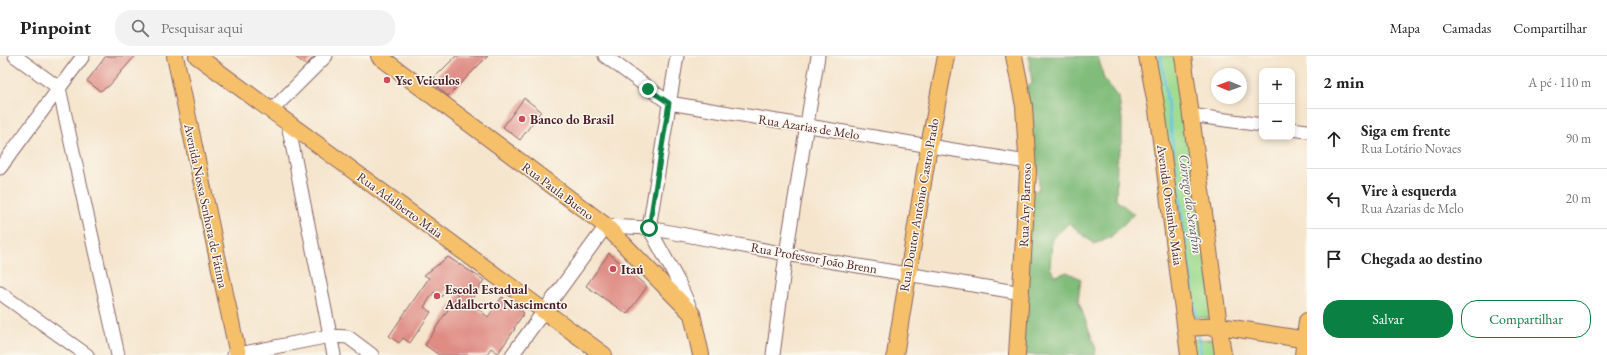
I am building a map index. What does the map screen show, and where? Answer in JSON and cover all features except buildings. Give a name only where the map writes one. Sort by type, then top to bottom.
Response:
[{"type":"main road","name":"Avenida Nossa Senhora de Fátima","points":[[175,56],[236,355]]},
{"type":"main road","name":"Rua Adalberto Maia","points":[[197,56],[288,124],[545,310],[604,355]]},
{"type":"main road","name":"Rua Paula Bueno","points":[[379,56],[606,226],[692,314]]},
{"type":"main road","name":"Rua Doutor Antônio Castro Prado","points":[[895,355],[907,274],[946,56]]},
{"type":"main road","name":"Rua Ary Barroso","points":[[1014,56],[1024,106],[1028,162],[1022,293],[1017,355]]},
{"type":"main road","name":"Avenida Orosimbo Maia","points":[[1147,56],[1157,110],[1190,328],[1189,355]]},
{"type":"main road","points":[[1183,56],[1215,326],[1224,355]]},
{"type":"main road","points":[[692,314],[701,355]]},
{"type":"main road","points":[[1190,328],[1215,326],[1305,345],[1307,322]]},
{"type":"street","points":[[15,56],[59,88],[118,355]]},
{"type":"street","points":[[0,168],[83,56]]},
{"type":"street","points":[[271,111],[326,56]]},
{"type":"street","name":"Rua Azarias de Melo","points":[[605,56],[669,103],[807,127],[1028,162]]},
{"type":"street","points":[[676,56],[649,228],[678,281],[692,314]]},
{"type":"street","points":[[773,355],[786,254],[818,56]]},
{"type":"street","points":[[1190,115],[1259,125]]},
{"type":"street","points":[[288,124],[334,355]]},
{"type":"street","points":[[1295,129],[1307,131]]},
{"type":"street","points":[[512,355],[606,226]]},
{"type":"street","name":"Rua Professor João Brenn","points":[[606,226],[649,228],[786,254],[1022,293]]},
{"type":"street","points":[[0,293],[87,355]]},
{"type":"street","points":[[236,355],[330,336],[348,337],[372,355]]},
{"type":"green space","points":[[1029,56],[1098,56],[1104,79],[1119,99],[1122,119],[1122,143],[1117,160],[1116,200],[1134,214],[1110,238],[1094,244],[1069,223],[1052,239],[1050,268],[1056,276],[1067,272],[1081,279],[1078,300],[1096,349],[1095,355],[1019,355],[1031,193],[1039,189],[1038,165],[1027,162],[1026,88],[1032,84]]},
{"type":"green space","points":[[1152,56],[1177,56],[1214,319],[1188,316]]},
{"type":"green space","points":[[1216,339],[1218,355],[1193,355],[1191,340]]},
{"type":"waterway","name":"Córrego do Serafim","points":[[1161,56],[1197,323]]},
{"type":"waterway","name":"Córrego do Serafim","points":[[1198,334],[1201,355]]},
{"type":"place","name":"Yse Veiculos","points":[[387,80]]},
{"type":"place","name":"Banco do Brasil","points":[[522,119]]},
{"type":"place","name":"Itaú","points":[[613,269]]},
{"type":"place","name":"Escola Estadual Adalberto Nascimento","points":[[437,296]]},
{"type":"route","points":[[648,89],[669,103],[649,228]]}]
